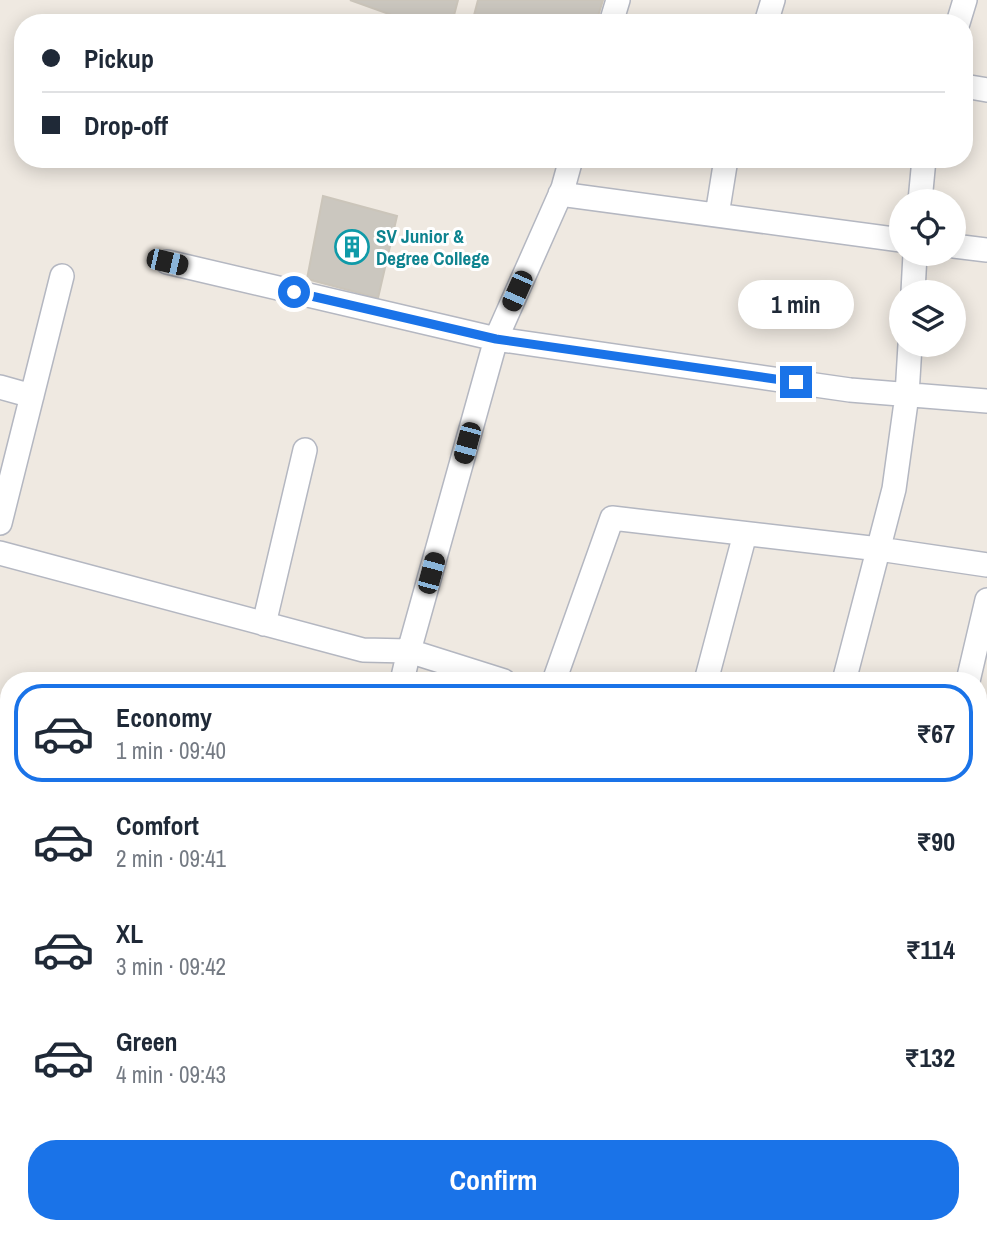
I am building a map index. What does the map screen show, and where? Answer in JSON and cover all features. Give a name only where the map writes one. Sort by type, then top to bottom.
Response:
[{"type":"street","points":[[404,672],[496,339],[560,194],[568,168]]},
{"type":"street","points":[[717,215],[725,168]]},
{"type":"street","points":[[921,189],[923,168]]},
{"type":"street","points":[[560,194],[889,238]]},
{"type":"street","points":[[966,247],[987,250]]},
{"type":"street","points":[[167,262],[496,339],[850,390],[987,401]]},
{"type":"street","points":[[0,523],[62,276]]},
{"type":"street","points":[[846,672],[894,489],[907,395],[909,357]]},
{"type":"street","points":[[0,387],[32,396]]},
{"type":"street","points":[[264,624],[305,450]]},
{"type":"street","points":[[557,672],[612,518],[879,548],[987,565]]},
{"type":"street","points":[[708,672],[745,534]]},
{"type":"street","points":[[0,553],[363,650],[409,651],[476,672]]},
{"type":"street","points":[[970,672],[987,600]]},
{"type":"building","points":[[350,0],[458,0],[454,14],[389,14]]},
{"type":"building","points":[[478,0],[603,0],[599,14],[474,14]]},
{"type":"building","name":"SV Junior & Degree College","points":[[323,196],[397,216],[378,298],[307,279]]},
{"type":"place","name":"SV Junior & Degree College","points":[[352,247]]},
{"type":"route","points":[[294,292],[496,339],[796,382]]}]
